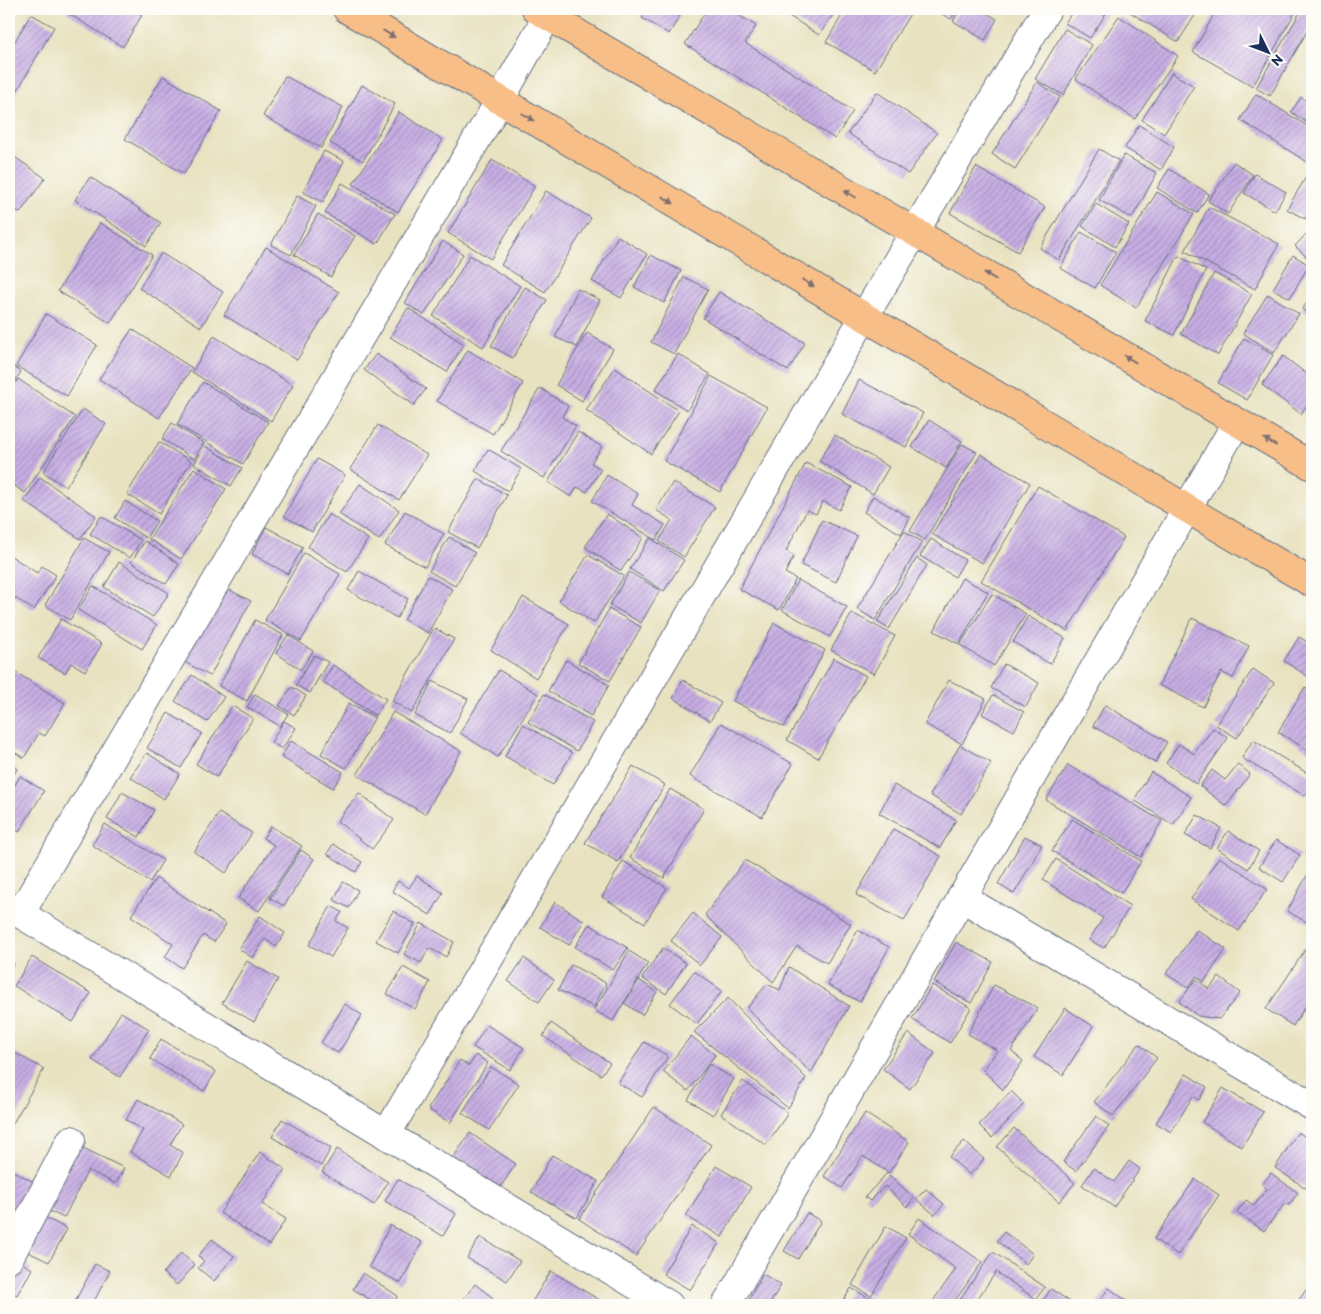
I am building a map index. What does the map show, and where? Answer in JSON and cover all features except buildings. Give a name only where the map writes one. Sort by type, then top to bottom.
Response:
[{"type":"main road","points":[[347,9],[1312,583]]},
{"type":"main road","points":[[542,12],[1312,466]]},
{"type":"street","points":[[386,1135],[864,317],[1047,9]]},
{"type":"street","points":[[542,12],[500,100],[14,911],[669,1305]]},
{"type":"street","points":[[726,1305],[1237,422]]},
{"type":"street","points":[[962,897],[1312,1106]]},
{"type":"street","points":[[9,1258],[72,1140]]}]
